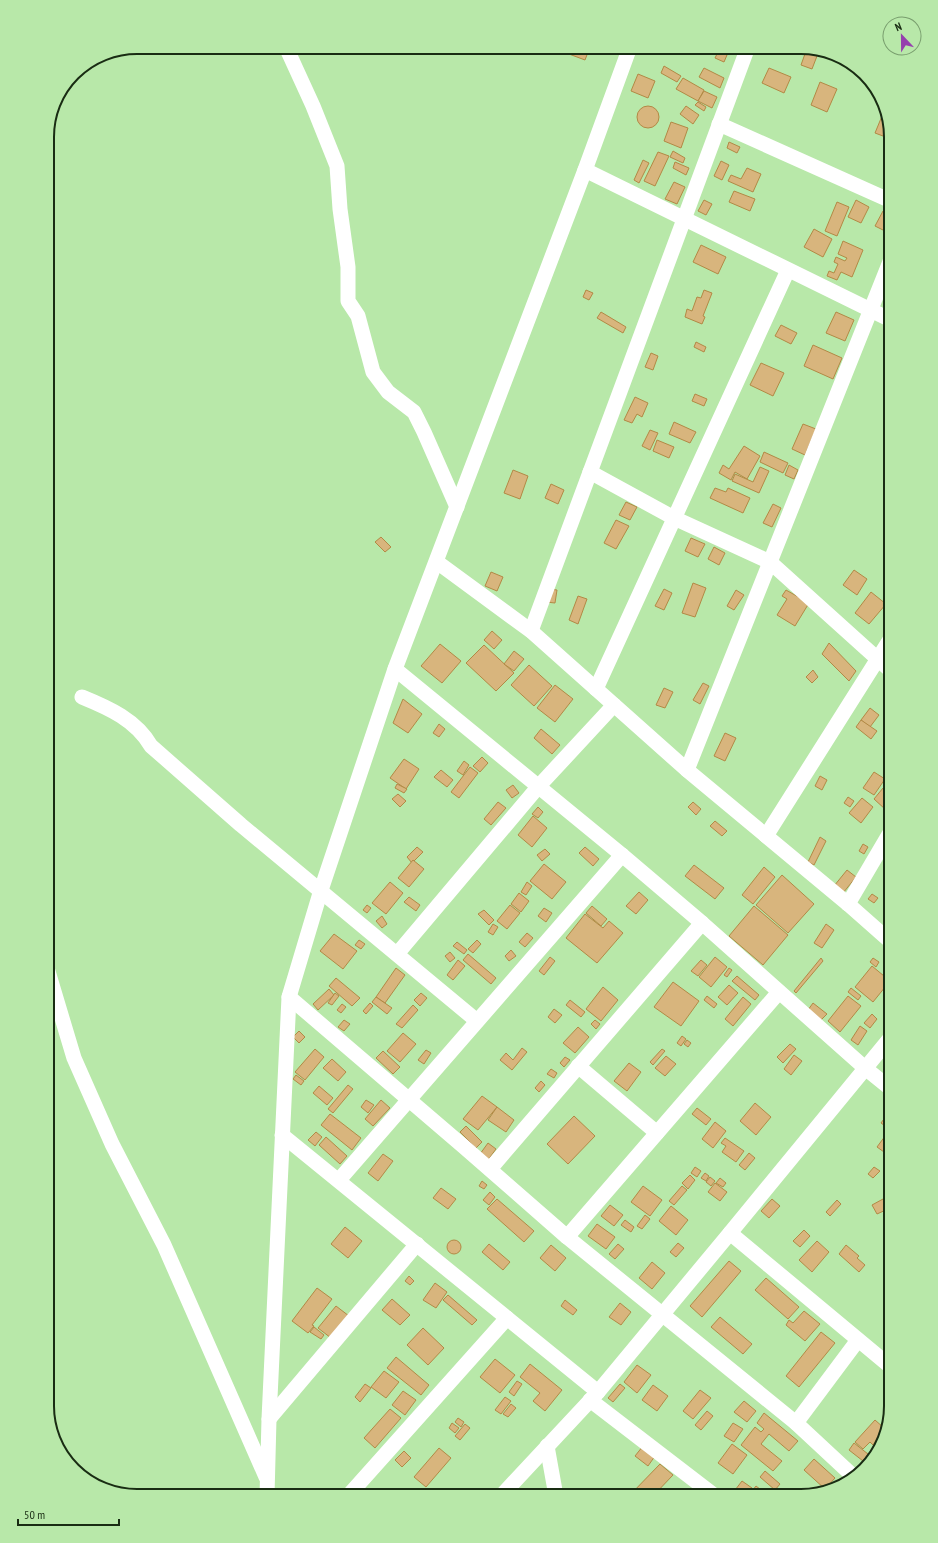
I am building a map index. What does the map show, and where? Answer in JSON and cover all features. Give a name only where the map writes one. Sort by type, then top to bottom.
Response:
[{"type":"street","points":[[289,54],[313,106],[337,166],[340,209],[348,267],[348,301],[358,316],[373,372],[388,392],[414,412],[458,507]]},
{"type":"street","points":[[268,1489],[269,1419],[289,997],[321,890],[395,669],[458,507],[627,54]]},
{"type":"street","points":[[531,631],[745,54]]},
{"type":"street","points":[[719,124],[884,198]]},
{"type":"street","points":[[585,170],[884,316]]},
{"type":"street","points":[[596,690],[788,270]]},
{"type":"street","points":[[687,770],[884,277]]},
{"type":"street","points":[[590,472],[674,518],[770,562],[884,665]]},
{"type":"street","points":[[437,562],[531,631],[687,770],[884,936]]},
{"type":"street","points":[[766,836],[884,650]]},
{"type":"street","points":[[395,669],[622,855],[702,923],[865,1068],[884,1083]]},
{"type":"street","points":[[82,697],[107,707],[129,721],[144,734],[151,746],[241,825],[477,1021]]},
{"type":"street","points":[[397,954],[538,787],[614,706]]},
{"type":"street","points":[[848,904],[884,843]]},
{"type":"street","points":[[339,1180],[622,855]]},
{"type":"street","points":[[490,1169],[702,923]]},
{"type":"street","points":[[54,991],[74,1058],[112,1144],[164,1245],[268,1489]]},
{"type":"street","points":[[567,1237],[779,992]]},
{"type":"street","points":[[289,997],[567,1237],[796,1424],[850,1473]]},
{"type":"street","points":[[507,1489],[594,1396],[884,1045]]},
{"type":"street","points":[[578,1066],[657,1133]]},
{"type":"street","points":[[282,1135],[507,1318],[594,1396],[707,1489]]},
{"type":"street","points":[[730,1233],[884,1361]]},
{"type":"street","points":[[269,1419],[417,1244]]},
{"type":"street","points":[[356,1489],[507,1318]]},
{"type":"street","points":[[796,1424],[858,1340]]},
{"type":"street","points":[[547,1446],[555,1489]]},
{"type":"building","points":[[569,54],[587,54],[585,60]]},
{"type":"building","points":[[717,54],[727,55],[724,62],[715,58]]},
{"type":"building","points":[[805,54],[817,56],[812,69],[801,65]]},
{"type":"building","points":[[664,66],[681,76],[677,82],[661,73]]},
{"type":"building","points":[[704,68],[724,78],[720,88],[699,77]]},
{"type":"building","points":[[769,68],[791,77],[784,93],[762,83]]},
{"type":"building","points":[[638,74],[655,81],[648,98],[631,91]]},
{"type":"building","points":[[683,78],[704,90],[698,101],[676,89]]},
{"type":"building","points":[[820,82],[837,89],[827,112],[811,105]]},
{"type":"building","points":[[704,91],[717,97],[712,108],[698,101]]},
{"type":"building","points":[[698,102],[706,107],[704,111],[695,105]]},
{"type":"building","points":[[648,106],[656,109],[659,117],[656,125],[648,128],[640,125],[637,117],[640,109]]},
{"type":"building","points":[[686,106],[699,115],[693,124],[680,114]]},
{"type":"building","points":[[881,118],[884,136],[875,133]]},
{"type":"building","points":[[671,122],[688,128],[681,148],[664,141]]},
{"type":"building","points":[[729,142],[740,147],[737,153],[727,148]]},
{"type":"building","points":[[673,151],[685,158],[683,163],[670,157]]},
{"type":"building","points":[[658,152],[669,156],[655,186],[644,181]]},
{"type":"building","points":[[643,160],[649,163],[639,183],[634,180]]},
{"type":"building","points":[[721,161],[729,165],[722,180],[714,176]]},
{"type":"building","points":[[675,162],[689,168],[686,175],[673,168]]},
{"type":"building","points":[[747,168],[761,174],[753,192],[728,181],[731,175],[741,179]]},
{"type":"building","points":[[674,182],[685,187],[677,204],[665,199]]},
{"type":"building","points":[[734,191],[755,199],[750,211],[729,202]]},
{"type":"building","points":[[704,200],[712,204],[706,215],[698,211]]},
{"type":"building","points":[[856,200],[869,207],[861,223],[848,217]]},
{"type":"building","points":[[837,202],[849,207],[837,236],[825,231]]},
{"type":"building","points":[[883,211],[884,212],[884,230],[875,226]]},
{"type":"building","points":[[814,229],[832,239],[823,257],[804,247]]},
{"type":"building","points":[[843,241],[863,250],[852,277],[841,272],[837,280],[827,276],[829,271],[834,273],[838,264],[834,262],[836,257],[845,261],[847,258],[838,254]]},
{"type":"building","points":[[701,245],[726,257],[718,274],[693,262]]},
{"type":"building","points":[[586,290],[593,293],[589,300],[583,297]]},
{"type":"building","points":[[704,290],[712,293],[703,316],[705,317],[702,324],[685,317],[687,309],[692,311],[697,297],[701,298]]},
{"type":"building","points":[[601,312],[626,327],[623,333],[597,318]]},
{"type":"building","points":[[836,312],[854,320],[845,341],[826,333]]},
{"type":"building","points":[[781,325],[797,333],[791,344],[775,336]]},
{"type":"building","points":[[696,342],[706,347],[704,352],[694,347]]},
{"type":"building","points":[[813,345],[842,358],[833,379],[804,366]]},
{"type":"building","points":[[651,353],[658,356],[653,370],[645,367]]},
{"type":"building","points":[[761,363],[784,373],[773,396],[750,385]]},
{"type":"building","points":[[695,394],[707,399],[704,406],[692,401]]},
{"type":"building","points":[[635,397],[648,403],[642,417],[637,414],[632,423],[624,420]]},
{"type":"building","points":[[674,422],[696,432],[690,443],[669,434]]},
{"type":"building","points":[[803,424],[816,429],[805,455],[792,449]]},
{"type":"building","points":[[650,430],[658,433],[650,450],[642,446]]},
{"type":"building","points":[[657,440],[674,447],[669,458],[653,451]]},
{"type":"building","points":[[744,446],[760,456],[747,479],[735,472],[731,480],[719,473],[723,465],[729,469]]},
{"type":"building","points":[[764,452],[788,463],[783,473],[760,462]]},
{"type":"building","points":[[789,465],[798,470],[794,479],[785,475]]},
{"type":"building","points":[[760,467],[769,471],[759,493],[732,481],[735,474],[753,482]]},
{"type":"building","points":[[513,470],[528,476],[520,499],[504,493]]},
{"type":"building","points":[[551,484],[564,490],[558,504],[545,498]]},
{"type":"building","points":[[715,488],[726,492],[728,488],[750,498],[743,513],[710,498]]},
{"type":"building","points":[[626,502],[637,507],[630,520],[619,515]]},
{"type":"building","points":[[773,504],[781,508],[772,527],[763,523]]},
{"type":"building","points":[[616,520],[629,526],[616,549],[604,543]]},
{"type":"building","points":[[381,537],[391,547],[385,552],[375,542]]},
{"type":"building","points":[[691,538],[705,544],[698,557],[685,551]]},
{"type":"building","points":[[714,547],[725,553],[719,565],[708,559]]},
{"type":"building","points":[[854,570],[867,579],[857,595],[843,585]]},
{"type":"building","points":[[491,572],[503,577],[497,591],[485,586]]},
{"type":"building","points":[[693,583],[706,588],[695,617],[682,613]]},
{"type":"building","points":[[549,589],[557,590],[555,603],[546,602]]},
{"type":"building","points":[[664,589],[672,593],[664,610],[655,606]]},
{"type":"building","points":[[736,590],[744,595],[734,610],[727,606]]},
{"type":"building","points":[[786,590],[809,603],[795,626],[777,615],[787,599],[782,596]]},
{"type":"building","points":[[871,592],[884,602],[884,606],[869,624],[855,613]]},
{"type":"building","points":[[578,596],[587,599],[578,624],[569,620]]},
{"type":"building","points":[[492,631],[502,640],[494,649],[484,640]]},
{"type":"building","points":[[829,643],[856,671],[849,681],[822,654]]},
{"type":"building","points":[[440,644],[461,661],[442,683],[421,666]]},
{"type":"building","points":[[484,645],[514,673],[496,691],[466,663]]},
{"type":"building","points":[[514,651],[524,659],[514,671],[504,664]]},
{"type":"building","points":[[529,665],[552,686],[534,706],[511,685]]},
{"type":"building","points":[[813,670],[818,677],[812,683],[806,677]]},
{"type":"building","points":[[703,683],[709,686],[700,704],[693,700]]},
{"type":"building","points":[[555,685],[573,699],[555,722],[537,708]]},
{"type":"building","points":[[664,688],[673,692],[665,708],[656,705]]},
{"type":"building","points":[[403,699],[422,714],[408,733],[393,723]]},
{"type":"building","points":[[870,708],[879,715],[870,727],[861,720]]},
{"type":"building","points":[[861,720],[877,731],[871,739],[856,727]]},
{"type":"building","points":[[439,724],[445,729],[439,737],[433,733]]},
{"type":"building","points":[[541,729],[560,745],[552,754],[534,738]]},
{"type":"building","points":[[725,733],[736,738],[725,761],[714,756]]},
{"type":"building","points":[[482,757],[488,763],[480,772],[473,766]]},
{"type":"building","points":[[404,759],[419,769],[406,789],[390,778]]},
{"type":"building","points":[[464,761],[469,765],[463,775],[457,771]]},
{"type":"building","points":[[470,767],[478,773],[459,798],[451,792]]},
{"type":"building","points":[[441,770],[453,780],[447,787],[434,777]]},
{"type":"building","points":[[874,772],[884,778],[874,795],[863,788]]},
{"type":"building","points":[[820,776],[827,780],[822,790],[815,786]]},
{"type":"building","points":[[397,784],[407,789],[404,793],[395,788]]},
{"type":"building","points":[[513,785],[519,793],[512,798],[506,790]]},
{"type":"building","points":[[883,788],[884,789],[884,808],[874,799]]},
{"type":"building","points":[[398,794],[406,801],[400,807],[392,799]]},
{"type":"building","points":[[848,797],[854,801],[850,807],[844,803]]},
{"type":"building","points":[[862,798],[873,807],[861,823],[849,813]]},
{"type":"building","points":[[498,802],[506,808],[491,825],[484,819]]},
{"type":"building","points":[[693,802],[701,809],[696,815],[688,807]]},
{"type":"building","points":[[538,807],[543,812],[538,818],[532,814]]},
{"type":"building","points":[[533,816],[547,828],[532,847],[518,835]]},
{"type":"building","points":[[715,821],[727,831],[722,836],[710,826]]},
{"type":"building","points":[[820,837],[826,841],[814,865],[808,862]]},
{"type":"building","points":[[863,844],[868,847],[864,854],[859,851]]},
{"type":"building","points":[[417,847],[423,852],[412,863],[407,857]]},
{"type":"building","points":[[585,847],[599,859],[593,866],[579,853]]},
{"type":"building","points":[[545,849],[550,854],[542,861],[537,855]]},
{"type":"building","points":[[413,860],[424,869],[409,887],[398,878]]},
{"type":"building","points":[[544,864],[566,882],[552,899],[530,881]]},
{"type":"building","points":[[694,865],[724,888],[715,899],[685,876]]},
{"type":"building","points":[[764,867],[775,877],[753,904],[742,895]]},
{"type":"building","points":[[847,870],[856,877],[843,893],[834,886]]},
{"type":"building","points":[[782,875],[814,904],[788,933],[756,905]]},
{"type":"building","points":[[390,882],[403,893],[386,914],[372,903]]},
{"type":"building","points":[[527,882],[532,886],[526,895],[521,892]]},
{"type":"building","points":[[639,892],[648,900],[636,914],[626,906]]},
{"type":"building","points":[[519,893],[529,901],[521,912],[511,904]]},
{"type":"building","points":[[872,894],[878,898],[874,903],[868,899]]},
{"type":"building","points":[[409,897],[420,905],[416,911],[404,902]]},
{"type":"building","points":[[367,905],[371,908],[367,913],[363,910]]},
{"type":"building","points":[[510,905],[520,913],[507,929],[497,921]]},
{"type":"building","points":[[592,906],[607,919],[601,926],[586,913]]},
{"type":"building","points":[[754,906],[788,935],[763,965],[729,936]]},
{"type":"building","points":[[544,908],[552,913],[546,922],[538,916]]},
{"type":"building","points":[[484,910],[494,920],[489,925],[478,914]]},
{"type":"building","points":[[585,914],[603,928],[609,921],[623,933],[597,963],[566,938]]},
{"type":"building","points":[[382,916],[387,924],[382,928],[376,921]]},
{"type":"building","points":[[493,924],[498,927],[493,935],[488,932]]},
{"type":"building","points":[[826,924],[834,930],[822,948],[814,943]]},
{"type":"building","points":[[527,933],[533,938],[525,947],[519,942]]},
{"type":"building","points":[[334,934],[357,951],[343,969],[320,951]]},
{"type":"building","points":[[359,940],[365,944],[361,949],[355,945]]},
{"type":"building","points":[[477,940],[481,944],[473,953],[468,949]]},
{"type":"building","points":[[457,942],[467,950],[464,954],[453,946]]},
{"type":"building","points":[[511,950],[516,956],[509,961],[505,956]]},
{"type":"building","points":[[450,952],[455,958],[450,962],[445,956]]},
{"type":"building","points":[[468,954],[496,978],[491,984],[463,960]]},
{"type":"building","points":[[550,957],[555,961],[544,975],[539,971]]},
{"type":"building","points":[[715,957],[727,967],[711,987],[699,977]]},
{"type":"building","points":[[821,958],[823,961],[796,993],[794,991]]},
{"type":"building","points":[[873,958],[879,962],[876,967],[870,962]]},
{"type":"building","points":[[458,960],[465,966],[453,980],[447,975]]},
{"type":"building","points":[[701,960],[707,965],[698,976],[691,971]]},
{"type":"building","points":[[872,966],[884,976],[884,988],[873,1002],[855,987]]},
{"type":"building","points":[[396,968],[405,975],[385,1003],[376,997]]},
{"type":"building","points":[[729,968],[732,970],[727,977],[724,975]]},
{"type":"building","points":[[737,976],[759,995],[755,1000],[732,981]]},
{"type":"building","points":[[336,978],[360,998],[352,1006],[329,986]]},
{"type":"building","points":[[673,982],[699,1001],[681,1026],[654,1007]]},
{"type":"building","points":[[729,985],[738,993],[727,1005],[718,997]]},
{"type":"building","points":[[603,987],[618,1000],[601,1021],[586,1009]]},
{"type":"building","points":[[851,988],[861,996],[858,1000],[848,992]]},
{"type":"building","points":[[329,989],[334,995],[318,1010],[313,1004]]},
{"type":"building","points":[[335,993],[339,996],[332,1005],[328,1003]]},
{"type":"building","points":[[421,993],[427,998],[420,1006],[414,1000]]},
{"type":"building","points":[[707,996],[717,1004],[714,1008],[704,1000]]},
{"type":"building","points":[[848,996],[861,1006],[840,1032],[828,1021]]},
{"type":"building","points":[[376,997],[392,1008],[387,1014],[372,1002]]},
{"type":"building","points":[[743,997],[751,1004],[733,1026],[725,1019]]},
{"type":"building","points":[[570,1000],[585,1012],[581,1017],[566,1005]]},
{"type":"building","points":[[370,1003],[373,1006],[366,1014],[363,1011]]},
{"type":"building","points":[[813,1003],[827,1014],[821,1020],[808,1010]]},
{"type":"building","points":[[342,1004],[346,1007],[341,1013],[337,1010]]},
{"type":"building","points":[[413,1005],[418,1010],[402,1028],[396,1024]]},
{"type":"building","points":[[554,1009],[562,1015],[555,1023],[548,1017]]},
{"type":"building","points":[[872,1014],[877,1019],[870,1028],[864,1023]]},
{"type":"building","points":[[344,1020],[350,1024],[344,1031],[338,1027]]},
{"type":"building","points":[[595,1020],[600,1024],[596,1029],[591,1024]]},
{"type":"building","points":[[860,1026],[867,1031],[858,1045],[851,1040]]},
{"type":"building","points":[[578,1027],[589,1037],[575,1053],[563,1043]]},
{"type":"building","points":[[299,1031],[305,1037],[299,1043],[293,1037]]},
{"type":"building","points":[[403,1033],[416,1044],[400,1062],[387,1051]]},
{"type":"building","points":[[682,1036],[686,1039],[681,1046],[677,1043]]},
{"type":"building","points":[[687,1040],[691,1043],[688,1047],[684,1044]]},
{"type":"building","points":[[790,1044],[796,1049],[783,1063],[777,1057]]},
{"type":"building","points":[[522,1048],[527,1052],[512,1070],[500,1060],[506,1053],[513,1060]]},
{"type":"building","points":[[315,1049],[324,1057],[305,1080],[295,1072]]},
{"type":"building","points":[[662,1049],[665,1051],[653,1065],[650,1062]]},
{"type":"building","points":[[426,1050],[431,1053],[424,1064],[418,1060]]},
{"type":"building","points":[[383,1051],[400,1067],[393,1074],[376,1058]]},
{"type":"building","points":[[794,1055],[802,1061],[791,1075],[784,1069]]},
{"type":"building","points":[[666,1056],[676,1064],[665,1076],[655,1068]]},
{"type":"building","points":[[565,1057],[570,1060],[564,1067],[560,1063]]},
{"type":"building","points":[[332,1059],[346,1072],[338,1081],[323,1068]]},
{"type":"building","points":[[629,1063],[641,1072],[627,1091],[614,1081]]},
{"type":"building","points":[[551,1069],[557,1073],[554,1078],[547,1074]]},
{"type":"building","points":[[296,1075],[304,1081],[301,1085],[293,1079]]},
{"type":"building","points":[[541,1081],[545,1085],[539,1092],[535,1088]]},
{"type":"building","points":[[348,1085],[353,1089],[333,1113],[328,1109]]},
{"type":"building","points":[[319,1086],[333,1098],[327,1105],[313,1093]]},
{"type":"building","points":[[482,1096],[497,1107],[478,1130],[463,1119]]},
{"type":"building","points":[[366,1100],[374,1105],[368,1113],[361,1107]]},
{"type":"building","points":[[381,1100],[390,1108],[373,1126],[365,1119]]},
{"type":"building","points":[[755,1103],[771,1117],[756,1135],[740,1121]]},
{"type":"building","points":[[497,1107],[514,1120],[506,1132],[488,1120]]},
{"type":"building","points":[[697,1108],[711,1119],[706,1125],[692,1114]]},
{"type":"building","points":[[330,1114],[361,1138],[352,1150],[321,1125]]},
{"type":"building","points":[[574,1116],[595,1136],[568,1164],[547,1144]]},
{"type":"building","points":[[715,1122],[726,1131],[713,1148],[702,1139]]},
{"type":"building","points":[[466,1126],[482,1142],[476,1148],[460,1132]]},
{"type":"building","points":[[316,1132],[322,1137],[315,1146],[308,1140]]},
{"type":"building","points":[[326,1137],[347,1156],[340,1164],[319,1145]]},
{"type":"building","points":[[725,1138],[744,1151],[736,1162],[722,1152],[726,1146],[721,1143]]},
{"type":"building","points":[[884,1138],[884,1152],[877,1147]]},
{"type":"building","points":[[488,1143],[496,1149],[488,1160],[480,1154]]},
{"type":"building","points":[[749,1153],[755,1158],[745,1170],[739,1165]]},
{"type":"building","points":[[383,1154],[393,1161],[378,1181],[368,1173]]},
{"type":"building","points":[[695,1167],[701,1171],[697,1177],[691,1173]]},
{"type":"building","points":[[874,1167],[880,1171],[873,1178],[868,1174]]},
{"type":"building","points":[[705,1173],[709,1176],[706,1181],[701,1178]]},
{"type":"building","points":[[690,1175],[695,1180],[688,1189],[682,1183]]},
{"type":"building","points":[[710,1177],[715,1181],[711,1186],[706,1182]]},
{"type":"building","points":[[720,1178],[726,1183],[723,1187],[716,1183]]},
{"type":"building","points":[[482,1181],[487,1185],[484,1189],[479,1186]]},
{"type":"building","points":[[715,1183],[727,1192],[720,1201],[708,1192]]},
{"type":"building","points":[[643,1186],[662,1200],[650,1216],[631,1202]]},
{"type":"building","points":[[682,1186],[687,1190],[674,1205],[669,1201]]},
{"type":"building","points":[[441,1188],[456,1199],[448,1209],[433,1198]]},
{"type":"building","points":[[490,1192],[495,1197],[489,1205],[483,1200]]},
{"type":"building","points":[[497,1199],[534,1231],[524,1242],[487,1209]]},
{"type":"building","points":[[772,1199],[780,1206],[769,1218],[761,1211]]},
{"type":"building","points":[[883,1199],[884,1211],[877,1214],[872,1205]]},
{"type":"building","points":[[837,1200],[841,1204],[830,1216],[826,1212]]},
{"type":"building","points":[[610,1205],[623,1215],[614,1226],[601,1216]]},
{"type":"building","points":[[671,1206],[688,1220],[676,1235],[659,1221]]},
{"type":"building","points":[[645,1215],[650,1219],[642,1229],[637,1226]]},
{"type":"building","points":[[625,1220],[634,1227],[631,1232],[621,1225]]},
{"type":"building","points":[[597,1224],[615,1237],[606,1249],[588,1236]]},
{"type":"building","points":[[345,1227],[362,1241],[348,1258],[331,1244]]},
{"type":"building","points":[[804,1230],[810,1236],[800,1247],[793,1241]]},
{"type":"building","points":[[451,1240],[457,1240],[461,1244],[461,1250],[457,1254],[451,1254],[447,1250],[447,1244]]},
{"type":"building","points":[[817,1241],[829,1252],[812,1272],[799,1260]]},
{"type":"building","points":[[678,1243],[684,1248],[676,1257],[670,1252]]},
{"type":"building","points":[[489,1244],[510,1262],[503,1270],[482,1252]]},
{"type":"building","points":[[618,1244],[624,1249],[615,1259],[609,1254]]},
{"type":"building","points":[[551,1245],[566,1258],[555,1271],[540,1258]]},
{"type":"building","points":[[846,1245],[859,1256],[857,1258],[865,1265],[859,1272],[839,1254]]},
{"type":"building","points":[[729,1261],[741,1271],[702,1317],[690,1306]]},
{"type":"building","points":[[652,1262],[665,1273],[652,1289],[639,1278]]},
{"type":"building","points":[[409,1276],[414,1281],[410,1285],[405,1281]]},
{"type":"building","points":[[766,1278],[799,1307],[788,1319],[755,1290]]},
{"type":"building","points":[[435,1283],[447,1292],[436,1308],[423,1300]]},
{"type":"building","points":[[317,1288],[332,1299],[312,1325],[314,1326],[308,1333],[292,1321]]},
{"type":"building","points":[[448,1295],[477,1320],[472,1325],[443,1300]]},
{"type":"building","points":[[392,1299],[410,1315],[400,1325],[382,1310]]},
{"type":"building","points":[[565,1300],[577,1310],[573,1315],[561,1306]]},
{"type":"building","points":[[620,1303],[631,1312],[621,1325],[609,1317]]},
{"type":"building","points":[[336,1306],[349,1316],[331,1338],[318,1328]]},
{"type":"building","points":[[804,1311],[820,1324],[805,1341],[786,1325],[789,1320],[793,1323]]},
{"type":"building","points":[[720,1317],[752,1344],[743,1354],[711,1327]]},
{"type":"building","points":[[314,1327],[324,1335],[321,1339],[310,1332]]},
{"type":"building","points":[[423,1328],[444,1348],[428,1365],[407,1345]]},
{"type":"building","points":[[821,1332],[835,1343],[799,1387],[786,1376]]},
{"type":"building","points":[[396,1357],[429,1385],[421,1395],[387,1368]]},
{"type":"building","points":[[495,1359],[515,1375],[500,1393],[480,1377]]},
{"type":"building","points":[[530,1364],[562,1390],[545,1411],[533,1401],[540,1393],[520,1377]]},
{"type":"building","points":[[637,1365],[651,1375],[637,1393],[624,1382]]},
{"type":"building","points":[[384,1371],[399,1382],[386,1398],[371,1387]]},
{"type":"building","points":[[517,1381],[522,1384],[514,1396],[509,1392]]},
{"type":"building","points":[[365,1384],[371,1388],[360,1402],[355,1397]]},
{"type":"building","points":[[620,1384],[625,1388],[613,1402],[608,1398]]},
{"type":"building","points":[[653,1385],[668,1396],[657,1411],[642,1400]]},
{"type":"building","points":[[700,1390],[711,1398],[693,1419],[683,1411]]},
{"type":"building","points":[[403,1391],[416,1400],[405,1415],[392,1405]]},
{"type":"building","points":[[505,1397],[511,1401],[501,1414],[495,1410]]},
{"type":"building","points":[[744,1401],[756,1411],[747,1422],[734,1412]]},
{"type":"building","points":[[511,1404],[516,1408],[508,1417],[503,1414]]},
{"type":"building","points":[[390,1409],[401,1418],[375,1448],[364,1438]]},
{"type":"building","points":[[707,1411],[713,1416],[701,1430],[695,1425]]},
{"type":"building","points":[[764,1413],[798,1441],[789,1451],[769,1434],[761,1444],[782,1461],[773,1471],[741,1445],[755,1427],[761,1432],[764,1429],[757,1423]]},
{"type":"building","points":[[458,1418],[464,1422],[461,1427],[455,1422]]},
{"type":"building","points":[[875,1420],[881,1426],[878,1438],[873,1445],[870,1442],[863,1449],[855,1442]]},
{"type":"building","points":[[452,1423],[459,1428],[455,1433],[449,1428]]},
{"type":"building","points":[[733,1423],[743,1429],[734,1442],[724,1436]]},
{"type":"building","points":[[465,1424],[470,1428],[460,1440],[455,1436]]},
{"type":"building","points":[[854,1443],[868,1454],[863,1461],[849,1450]]},
{"type":"building","points":[[732,1444],[747,1455],[733,1474],[718,1463]]},
{"type":"building","points":[[643,1446],[655,1456],[648,1466],[635,1456]]},
{"type":"building","points":[[439,1448],[451,1458],[426,1487],[414,1477]]},
{"type":"building","points":[[404,1451],[411,1458],[402,1467],[395,1460]]},
{"type":"building","points":[[814,1459],[835,1478],[829,1484],[822,1486],[804,1470]]},
{"type":"building","points":[[660,1464],[673,1475],[660,1489],[636,1489]]},
{"type":"building","points":[[765,1471],[780,1484],[776,1489],[774,1489],[760,1477]]},
{"type":"building","points":[[742,1481],[752,1488],[751,1489],[736,1489]]}]
